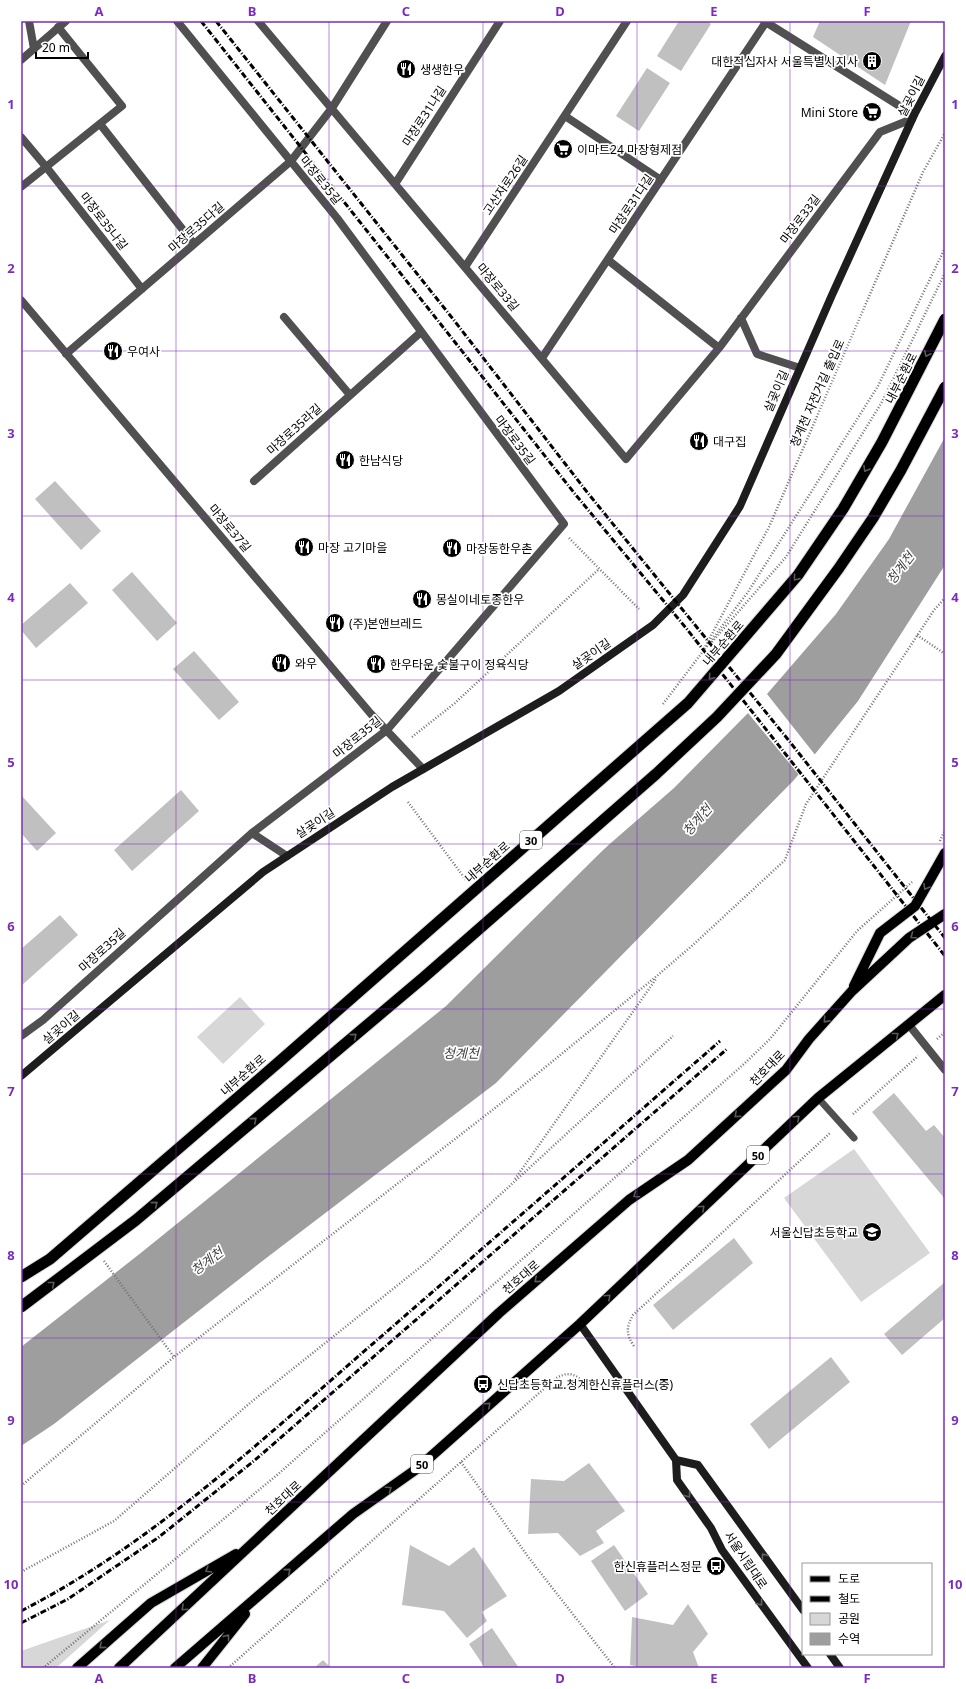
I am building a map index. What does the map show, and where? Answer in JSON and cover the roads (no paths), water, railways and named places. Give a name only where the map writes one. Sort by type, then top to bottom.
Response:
[{"type":"highway","name":"내부순환로","points":[[21,1277],[50,1259],[688,703],[798,576],[843,510],[882,442],[945,320]]},
{"type":"highway","points":[[21,1307],[136,1220],[423,978],[656,774],[717,717],[776,654],[839,568],[873,518],[893,484],[945,387]]},
{"type":"main road","name":"살곶이길","points":[[21,1076],[263,872],[392,787],[559,691],[653,626],[683,595],[740,506],[800,368],[913,117],[945,56]]},
{"type":"main road","points":[[852,991],[880,933],[915,906],[945,853]]},
{"type":"main road","name":"천호대로","points":[[119,1668],[499,1313],[629,1200],[688,1160],[786,1070],[808,1039],[852,991],[909,938],[945,914]]},
{"type":"main road","name":"50","points":[[175,1668],[259,1597],[353,1514],[418,1468],[580,1324],[818,1098],[945,995]]},
{"type":"main road","points":[[580,1324],[676,1460]]},
{"type":"main road","name":"서울시립대로","points":[[802,1609],[698,1465],[676,1460],[677,1480],[711,1528],[722,1550],[808,1668]]},
{"type":"main road","points":[[77,1668],[151,1603],[253,1544]]},
{"type":"main road","points":[[202,1668],[259,1597]]},
{"type":"main road","points":[[831,1655],[840,1668]]},
{"type":"street","points":[[29,21],[34,49]]},
{"type":"street","points":[[21,60],[66,21]]},
{"type":"street","name":"마장로35길","points":[[21,1036],[43,1020],[252,833],[387,730],[564,524],[337,218],[176,21]]},
{"type":"street","name":"마장로33길","points":[[258,21],[626,459],[719,348],[880,132],[913,117]]},
{"type":"street","name":"마장로35다길","points":[[66,354],[291,161],[332,108],[387,21]]},
{"type":"street","name":"마장로31나길","points":[[395,184],[500,21]]},
{"type":"street","name":"고산자로26길","points":[[465,267],[627,21]]},
{"type":"street","points":[[765,22],[913,117]]},
{"type":"street","name":"마장로31다길","points":[[542,358],[765,22]]},
{"type":"street","points":[[21,187],[47,168],[122,106],[58,28]]},
{"type":"street","points":[[565,116],[661,180]]},
{"type":"street","points":[[100,124],[194,244]]},
{"type":"street","name":"마장로35나길","points":[[21,137],[142,289]]},
{"type":"street","points":[[608,260],[719,348]]},
{"type":"street","name":"마장로37길","points":[[21,300],[387,730],[423,769]]},
{"type":"street","points":[[284,317],[350,395]]},
{"type":"street","points":[[741,318],[757,354],[800,368]]},
{"type":"street","name":"마장로35라길","points":[[254,481],[421,332]]},
{"type":"street","points":[[252,833],[287,856]]},
{"type":"street","points":[[909,1025],[945,1070]]},
{"type":"lane","points":[[818,1098],[854,1138]]},
{"type":"water","name":"청계천","points":[[945,429],[945,565],[858,701],[794,780],[496,1083],[265,1259],[54,1424],[21,1446],[21,1347],[142,1252],[446,1006],[764,690],[933,456]]},
{"type":"railway","points":[[201,21],[575,494],[686,628],[945,956]]},
{"type":"railway","points":[[216,21],[453,319],[587,492],[786,737],[945,938]]},
{"type":"railway","points":[[21,1611],[68,1585],[113,1556],[156,1526],[240,1459],[720,1041]]},
{"type":"railway","points":[[21,1623],[68,1599],[159,1537],[255,1460],[727,1049]]},
{"type":"place","name":"대한적십자사 서울특별시지사","points":[[872,61]]},
{"type":"place","name":"생생한우","points":[[406,69]]},
{"type":"place","name":"Mini Store","points":[[872,112]]},
{"type":"place","name":"이마트24 마장형제점","points":[[563,149]]},
{"type":"place","name":"우여사","points":[[113,351]]},
{"type":"place","name":"대구집","points":[[699,441]]},
{"type":"place","name":"한남식당","points":[[345,460]]},
{"type":"place","name":"마장 고기마을","points":[[304,547]]},
{"type":"place","name":"마장동한우촌","points":[[452,548]]},
{"type":"place","name":"몽실이네토종한우","points":[[422,599]]},
{"type":"place","name":"(주)본앤브레드","points":[[335,623]]},
{"type":"place","name":"와우","points":[[281,663]]},
{"type":"place","name":"한우타운 숯불구이 정육식당","points":[[376,664]]},
{"type":"place","name":"서울신답초등학교","points":[[872,1232]]},
{"type":"place","name":"신답초등학교.청계한신휴플러스(중)","points":[[483,1384]]},
{"type":"place","name":"한신휴플러스정문","points":[[716,1566]]}]
